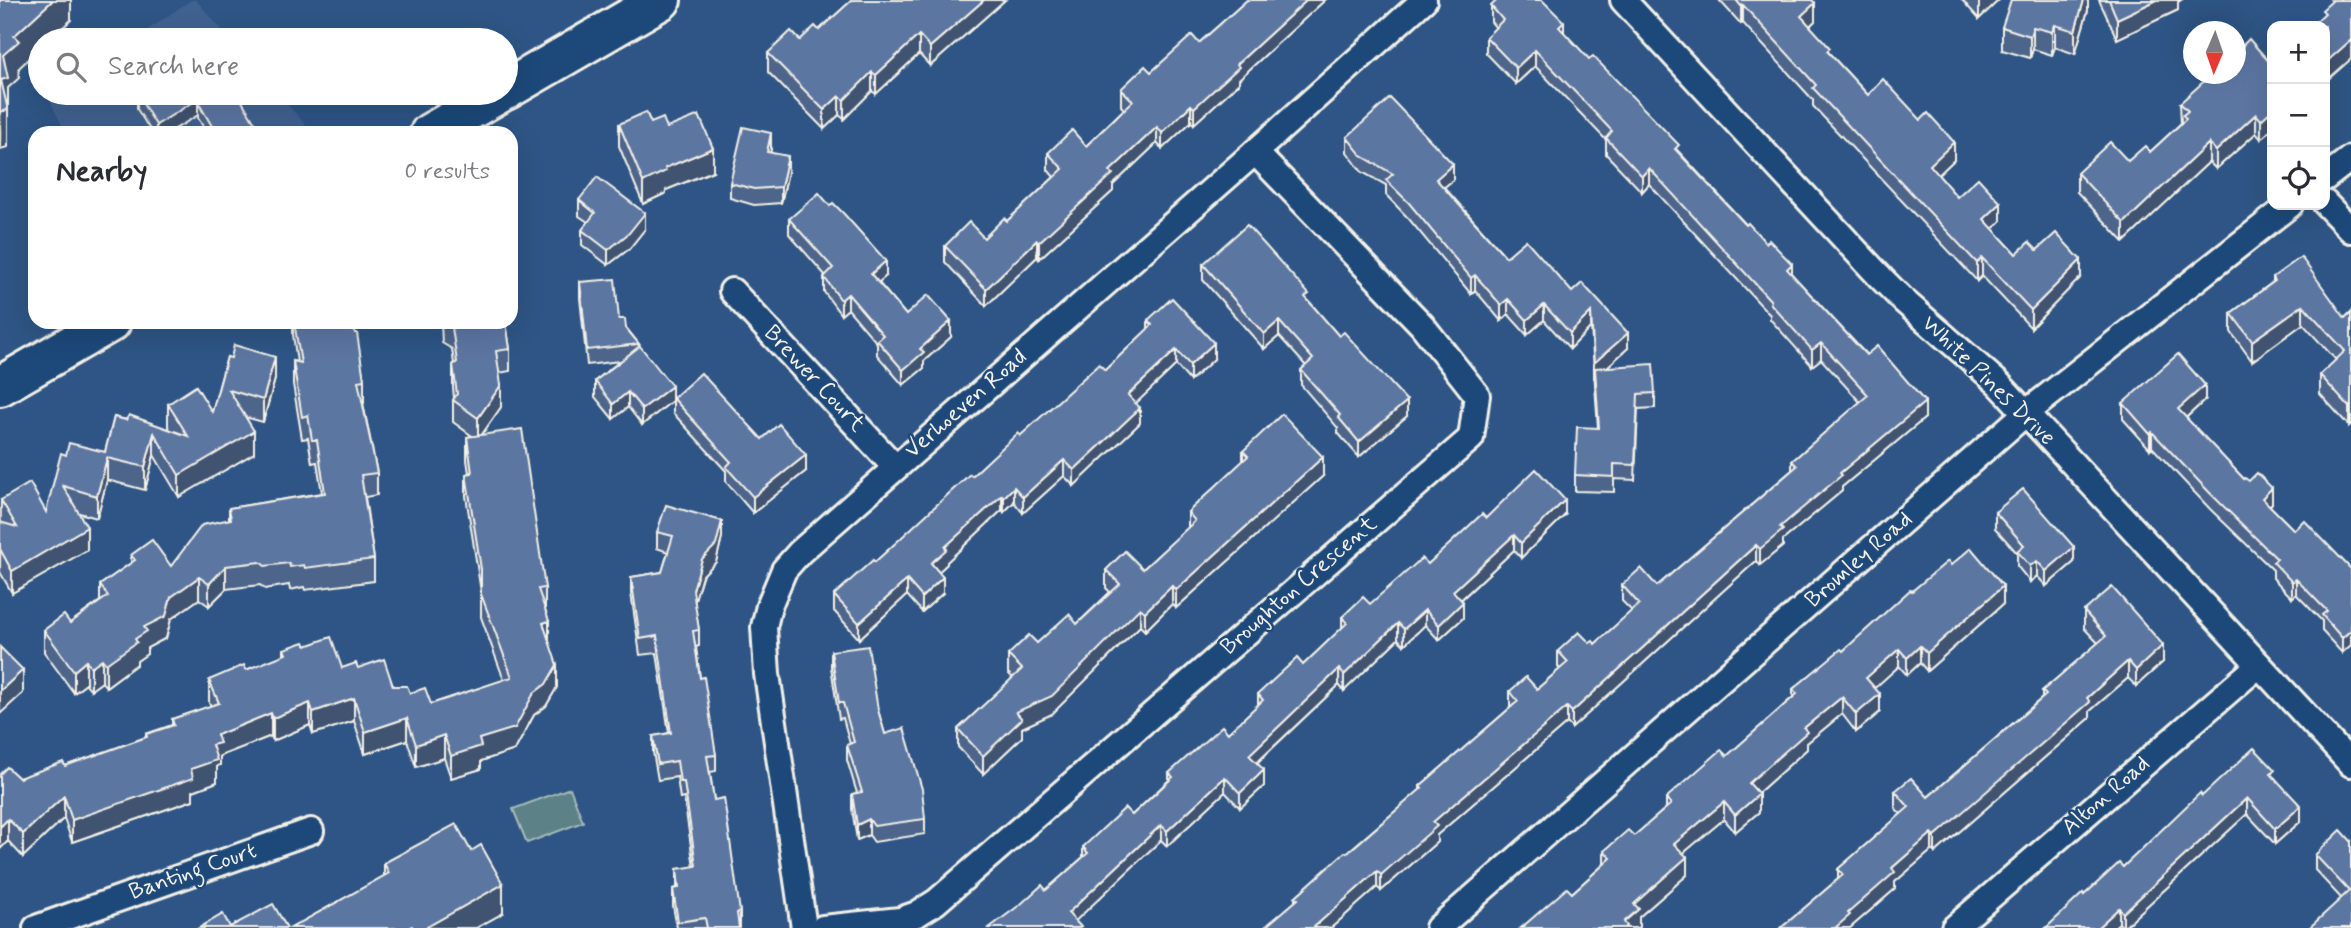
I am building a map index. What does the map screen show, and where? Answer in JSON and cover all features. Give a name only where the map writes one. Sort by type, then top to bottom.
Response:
[{"type":"main road","points":[[518,83],[660,0]]},
{"type":"main road","points":[[442,126],[479,105]]},
{"type":"main road","points":[[0,386],[99,329]]},
{"type":"street","name":"Verhoeven Road","points":[[804,928],[767,674],[765,627],[775,588],[784,570],[800,552],[895,467],[1255,152],[1424,0]]},
{"type":"street","name":"White Pines Drive","points":[[1623,0],[1903,301],[1999,384],[2351,764]]},
{"type":"street","name":"Broughton Crescent","points":[[823,928],[900,920],[917,914],[936,902],[1471,438],[1476,395],[1422,325],[1255,152]]},
{"type":"street","points":[[2330,174],[2351,158]]},
{"type":"street","points":[[2330,208],[2351,230]]},
{"type":"street","name":"Bromley Road","points":[[1438,928],[2026,413],[2284,210]]},
{"type":"street","name":"Brewer Court","points":[[732,290],[895,467]]},
{"type":"street","name":"Alton Road","points":[[1954,928],[2259,665]]},
{"type":"street","name":"Banting Court","points":[[36,928],[311,831]]},
{"type":"shaded area","points":[[191,0],[196,0],[220,28],[150,28]]},
{"type":"shaded area","points":[[52,105],[288,105],[307,126],[62,126]]},
{"type":"green space","points":[[570,788],[583,822],[527,843],[513,809]]},
{"type":"building","points":[[0,0],[53,0],[14,36],[19,41],[3,55],[8,78],[1,80],[8,110],[0,112]]},
{"type":"building","points":[[852,0],[984,0],[930,47],[919,35],[876,75],[872,72],[844,100],[839,96],[824,110],[768,53],[791,31],[800,40],[815,26],[819,30]]},
{"type":"building","points":[[1247,0],[1307,0],[1194,108],[1191,105],[1162,133],[1157,127],[1110,171],[1113,174],[986,289],[945,246],[969,222],[984,238],[1004,218],[1007,221],[1063,169],[1048,153],[1072,130],[1086,146],[1133,101],[1121,89],[1145,66],[1151,72],[1192,35],[1199,43]]},
{"type":"building","points":[[1497,0],[1542,0],[1564,22],[1559,27],[1589,59],[1593,56],[1679,145],[1675,149],[1746,225],[1748,223],[1766,243],[1769,240],[1792,264],[1787,269],[1866,355],[1877,346],[1925,402],[1780,527],[1783,530],[1760,549],[1756,545],[1572,712],[1567,707],[1433,822],[1437,826],[1381,875],[1377,871],[1313,928],[1264,928],[1298,899],[1295,897],[1345,852],[1422,788],[1420,786],[1518,701],[1510,691],[1526,677],[1537,689],[1568,662],[1558,651],[1579,632],[1590,643],[1593,641],[1595,644],[1639,604],[1622,585],[1641,568],[1657,586],[1797,466],[1792,461],[1868,395],[1821,343],[1812,350],[1771,301],[1649,168],[1642,176],[1606,138],[1612,131],[1535,50],[1516,68],[1486,37],[1503,20],[1491,6]]},
{"type":"building","points":[[1736,0],[1812,0],[1815,3],[1801,16],[1830,48],[1827,51],[1868,95],[1883,79],[1921,120],[1928,113],[1954,142],[1930,165],[1957,197],[1978,178],[2001,203],[1984,219],[2016,254],[2029,242],[2037,250],[2056,233],[2081,260],[2031,310],[1982,258],[1977,263],[1813,88],[1816,85]]},
{"type":"building","points":[[2011,0],[2084,0],[2075,31],[2055,25],[2052,32],[2033,27],[2030,36],[2002,27]]},
{"type":"building","points":[[2109,0],[2157,0],[2117,19]]},
{"type":"building","points":[[2351,0],[2351,40],[2330,59],[2330,21],[2316,21],[2325,13],[2322,10],[2332,1]]},
{"type":"building","points":[[2249,39],[2267,59],[2267,115],[2261,120],[2256,114],[2216,151],[2209,143],[2124,223],[2077,173],[2110,142],[2128,161],[2145,146],[2150,152],[2186,119],[2183,115],[2188,111],[2180,103],[2201,84],[2246,84],[2246,42]]},
{"type":"building","points":[[1390,98],[1453,164],[1436,179],[1506,257],[1526,240],[1572,292],[1582,283],[1628,333],[1594,363],[1591,312],[1570,333],[1544,305],[1527,320],[1508,299],[1501,305],[1475,275],[1471,278],[1409,203],[1386,180],[1393,174],[1362,156],[1347,137]]},
{"type":"building","points":[[144,105],[188,105],[156,125]]},
{"type":"building","points":[[200,105],[244,105],[257,126],[212,126]]},
{"type":"building","points":[[646,112],[651,123],[663,118],[667,128],[699,115],[713,148],[665,168],[666,171],[643,182],[619,124]]},
{"type":"building","points":[[743,127],[771,133],[767,152],[788,156],[781,187],[754,189],[730,183]]},
{"type":"building","points":[[597,177],[645,213],[629,233],[608,250],[582,230],[595,213],[579,200]]},
{"type":"building","points":[[819,193],[830,206],[833,203],[844,214],[886,261],[871,274],[906,315],[928,295],[951,321],[920,349],[924,352],[903,370],[877,340],[883,335],[848,294],[841,300],[824,277],[833,268],[789,219]]},
{"type":"building","points":[[1247,225],[1309,294],[1305,297],[1339,336],[1344,332],[1407,401],[1359,442],[1338,417],[1340,415],[1301,370],[1313,359],[1279,321],[1264,334],[1203,264]]},
{"type":"building","points":[[2301,257],[2345,318],[2351,312],[2349,407],[2320,375],[2345,351],[2303,305],[2252,341],[2231,313],[2275,281],[2273,277]]},
{"type":"building","points":[[615,279],[619,319],[625,319],[626,328],[639,344],[587,350],[580,282]]},
{"type":"building","points":[[1172,298],[1214,343],[1190,365],[1176,350],[1128,395],[1140,408],[1074,470],[1064,460],[1023,497],[1014,487],[1004,497],[1002,495],[931,563],[943,577],[922,597],[907,580],[859,623],[834,595],[873,560],[875,562],[1018,433],[1020,436],[1099,364],[1105,370],[1152,325],[1148,320]]},
{"type":"building","points":[[295,329],[354,329],[357,333],[364,380],[358,381],[377,473],[361,475],[374,559],[305,568],[304,565],[290,567],[289,563],[265,566],[260,562],[226,566],[209,584],[199,577],[171,597],[166,616],[144,627],[147,631],[135,639],[137,642],[106,664],[102,659],[91,667],[86,661],[74,671],[44,630],[64,615],[70,623],[108,596],[100,585],[135,560],[131,555],[152,540],[171,566],[202,525],[231,519],[229,508],[325,493],[317,440],[312,440],[308,415],[302,417],[293,361],[301,363]]},
{"type":"building","points":[[452,329],[507,329],[510,349],[496,351],[501,385],[478,418],[453,400],[457,394],[453,365],[457,362]]},
{"type":"building","points":[[234,345],[275,357],[263,400],[229,390],[254,431],[179,475],[154,433],[145,467],[107,458],[97,496],[63,486],[87,527],[12,571],[0,549],[0,522],[17,527],[1,500],[30,483],[46,512],[61,453],[66,455],[69,443],[105,452],[114,417],[126,420],[129,415],[188,436],[168,404],[196,386],[212,412],[227,357],[231,358]]},
{"type":"building","points":[[640,346],[672,386],[642,409],[628,392],[613,404],[595,381]]},
{"type":"building","points":[[2178,354],[2205,385],[2178,409],[2244,479],[2249,481],[2257,473],[2272,488],[2262,498],[2294,530],[2304,520],[2351,569],[2351,630],[2342,638],[2322,615],[2327,611],[2296,579],[2292,582],[2273,562],[2277,559],[2152,432],[2150,434],[2123,403]]},
{"type":"building","points":[[1653,364],[1655,393],[1638,394],[1635,465],[1614,464],[1614,477],[1575,475],[1577,427],[1599,428],[1595,368]]},
{"type":"building","points":[[701,373],[762,439],[779,424],[806,455],[753,497],[726,467],[731,462],[673,398]]},
{"type":"building","points":[[1282,414],[1323,457],[1176,590],[1172,586],[1145,612],[1140,608],[1052,696],[1016,712],[1022,719],[983,756],[958,729],[1022,669],[1008,655],[1029,635],[1037,643],[1069,614],[1077,624],[1120,584],[1106,570],[1125,551],[1143,569],[1195,521],[1188,512],[1248,456],[1243,451]]},
{"type":"building","points":[[522,429],[545,588],[538,589],[549,621],[543,623],[557,665],[546,684],[534,693],[515,728],[479,739],[481,746],[451,756],[444,735],[416,745],[407,718],[365,732],[354,698],[313,712],[310,703],[273,718],[271,713],[217,735],[220,743],[212,745],[217,760],[191,769],[193,778],[72,820],[64,796],[23,834],[8,819],[0,827],[0,774],[7,767],[19,778],[63,762],[65,766],[147,737],[146,734],[174,725],[172,719],[219,703],[209,680],[244,665],[246,670],[286,654],[284,649],[304,642],[306,646],[331,637],[342,668],[356,663],[358,668],[384,659],[393,686],[407,686],[410,693],[425,688],[431,704],[512,677],[481,594],[481,569],[466,474],[472,473],[467,437]]},
{"type":"building","points":[[1536,469],[1565,500],[1521,543],[1514,535],[1453,591],[1463,602],[1439,625],[1425,610],[1404,629],[1398,623],[1344,675],[1339,669],[1249,755],[1264,770],[1240,793],[1225,777],[1167,831],[1161,825],[1068,913],[1081,927],[989,928],[1042,885],[1046,890],[1088,853],[1083,847],[1125,808],[1132,815],[1173,777],[1169,773],[1222,726],[1228,733],[1263,700],[1258,694],[1297,658],[1303,665],[1347,623],[1342,617],[1363,597],[1370,604],[1422,558],[1428,564],[1482,514],[1486,518]]},
{"type":"building","points":[[2023,489],[2074,547],[2046,571],[2037,561],[2030,566],[2017,551],[2024,545],[1995,512]]},
{"type":"building","points":[[666,505],[722,521],[716,545],[702,559],[693,590],[699,630],[693,631],[700,678],[704,677],[716,755],[707,756],[714,800],[724,798],[740,912],[737,913],[739,928],[707,928],[705,918],[678,922],[673,889],[679,888],[677,869],[696,866],[684,782],[680,782],[677,761],[658,764],[653,736],[671,733],[657,636],[640,639],[631,577],[662,572],[673,536],[657,532]]},
{"type":"building","points":[[1971,548],[2003,586],[1927,653],[1920,646],[1907,658],[1899,649],[1866,678],[1880,694],[1856,714],[1842,697],[1804,728],[1807,732],[1749,783],[1759,794],[1735,815],[1724,802],[1674,844],[1687,857],[1634,904],[1639,909],[1624,922],[1627,926],[1625,928],[1521,928],[1567,888],[1572,893],[1611,858],[1604,851],[1628,830],[1634,836],[1671,804],[1666,798],[1721,750],[1727,756],[1797,694],[1793,689],[1841,649],[1843,651],[1910,590],[1948,561],[1951,565]]},
{"type":"building","points":[[2112,587],[2163,645],[2136,670],[2128,661],[2087,698],[2090,702],[1935,836],[1932,833],[1892,868],[1895,872],[1835,928],[1781,928],[1843,875],[1838,869],[1909,807],[1895,791],[1911,778],[1928,797],[2046,695],[2042,691],[2106,636],[2084,611]]},
{"type":"building","points":[[868,646],[878,710],[885,734],[904,728],[922,789],[925,819],[874,826],[869,819],[857,825],[852,794],[862,792],[847,745],[854,742],[843,703],[839,703],[831,651]]},
{"type":"building","points":[[0,647],[23,670],[0,691]]},
{"type":"building","points":[[2254,748],[2275,770],[2271,774],[2301,806],[2275,829],[2247,798],[2123,913],[2119,908],[2097,928],[2046,928],[2119,863],[2123,867],[2200,793],[2202,796]]},
{"type":"building","points":[[456,824],[471,851],[481,845],[503,884],[425,928],[291,928],[389,873],[384,863]]},
{"type":"building","points":[[2341,830],[2351,841],[2351,928],[2309,928],[2349,891],[2315,855]]},
{"type":"building","points":[[273,904],[287,928],[199,928],[223,914],[230,927]]}]
